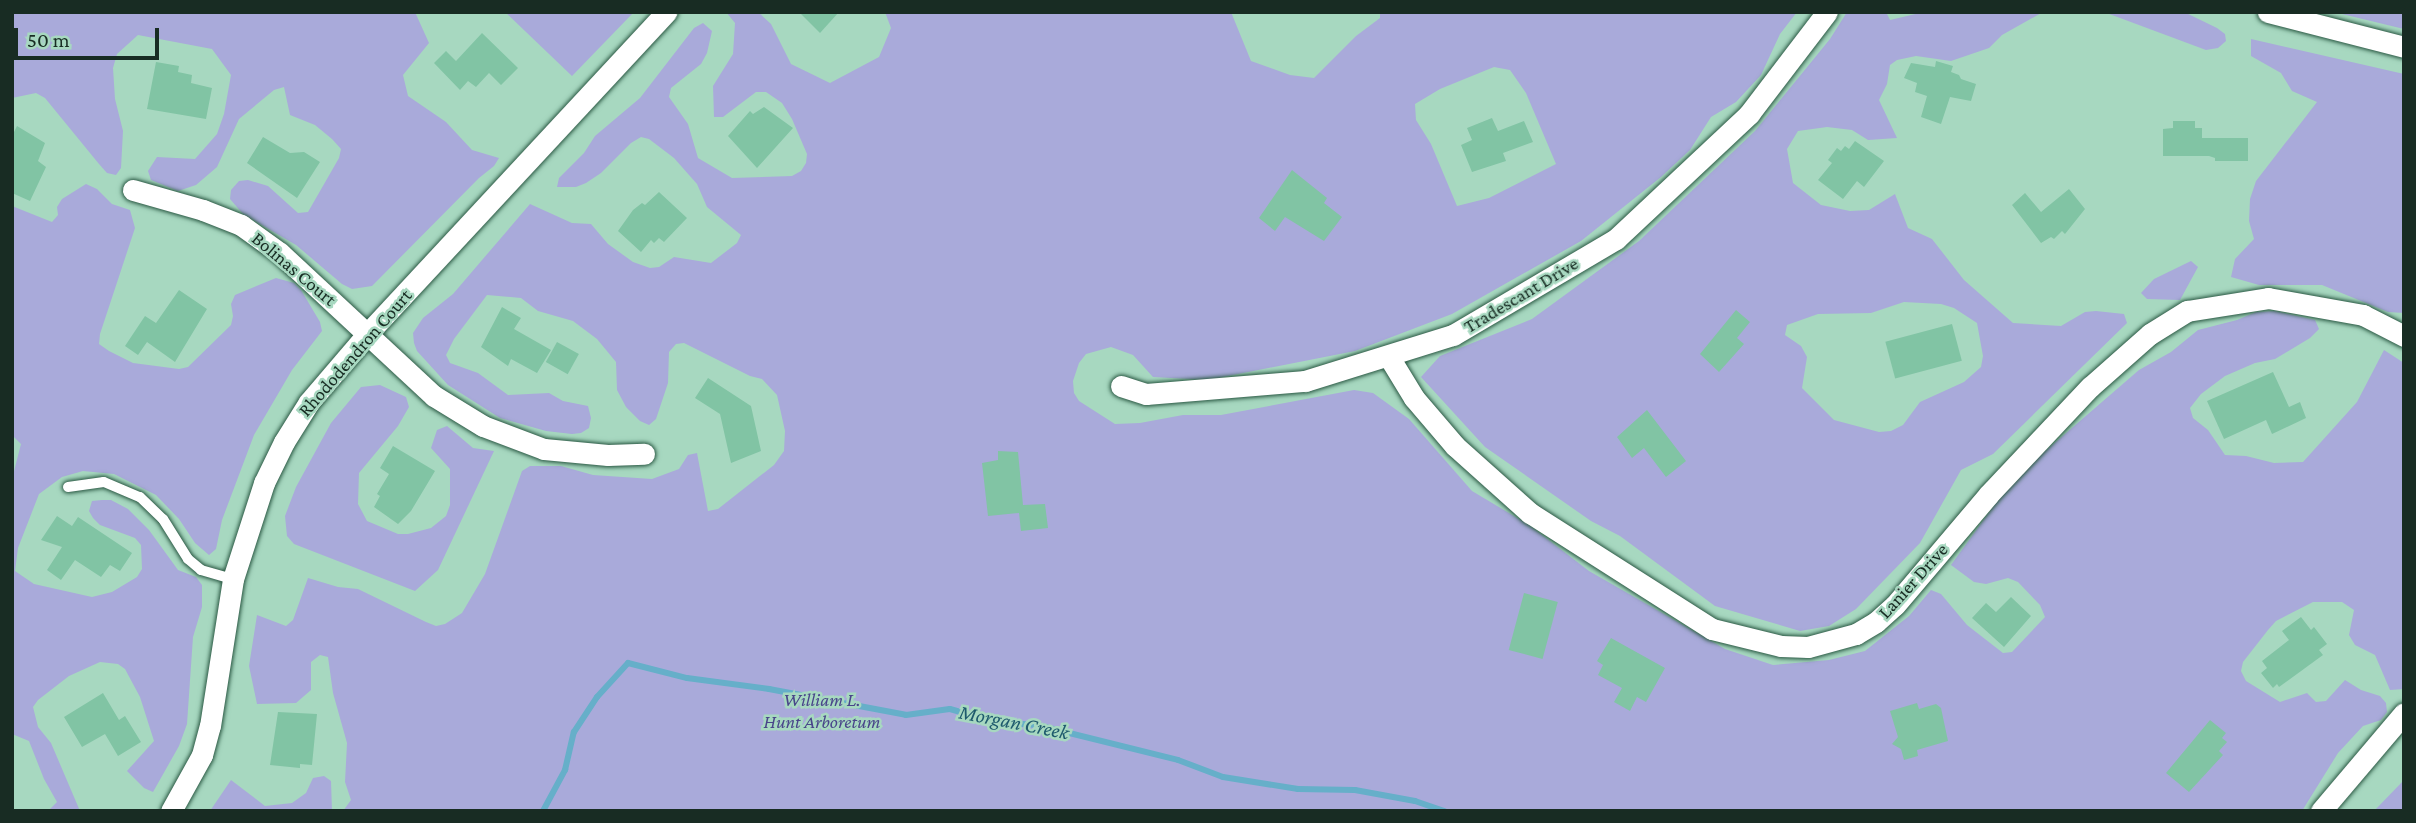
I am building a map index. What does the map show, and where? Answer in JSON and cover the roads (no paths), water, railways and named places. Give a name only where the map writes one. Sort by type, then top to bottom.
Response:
[{"type":"street","name":"Rhododendron Court","points":[[171,811],[193,774],[210,726],[233,579],[260,493],[284,442],[309,402],[369,332],[666,12]]},
{"type":"street","name":"Tradescant Drive","points":[[1121,386],[1146,394],[1304,381],[1389,357],[1453,335],[1616,239],[1749,114],[1827,12]]},
{"type":"street","points":[[2268,12],[2404,47]]},
{"type":"street","name":"Bolinas Court","points":[[133,190],[203,210],[241,225],[280,253],[369,332],[434,396],[482,426],[515,440],[574,453],[644,454]]},
{"type":"street","name":"Lanier Drive","points":[[1389,357],[1413,398],[1455,446],[1530,513],[1712,629],[1781,646],[1808,647],[1856,634],[1876,622],[1895,605],[1989,494],[2090,387],[2150,334],[2187,312],[2268,298],[2363,315],[2404,336]]},
{"type":"street","points":[[2321,811],[2404,713]]},
{"type":"lane","points":[[68,487],[104,482],[140,497],[163,519],[188,559],[201,570],[233,579]]},
{"type":"waterway","name":"Morgan Creek","points":[[543,811],[565,770],[574,732],[597,697],[628,663],[687,678],[769,689],[906,715],[950,709],[996,722],[1037,725],[1178,760],[1223,777],[1298,789],[1355,790],[1415,801],[1444,811]]},
{"type":"park label","name":"William L. Hunt Arboretum","points":[[822,711]]}]
